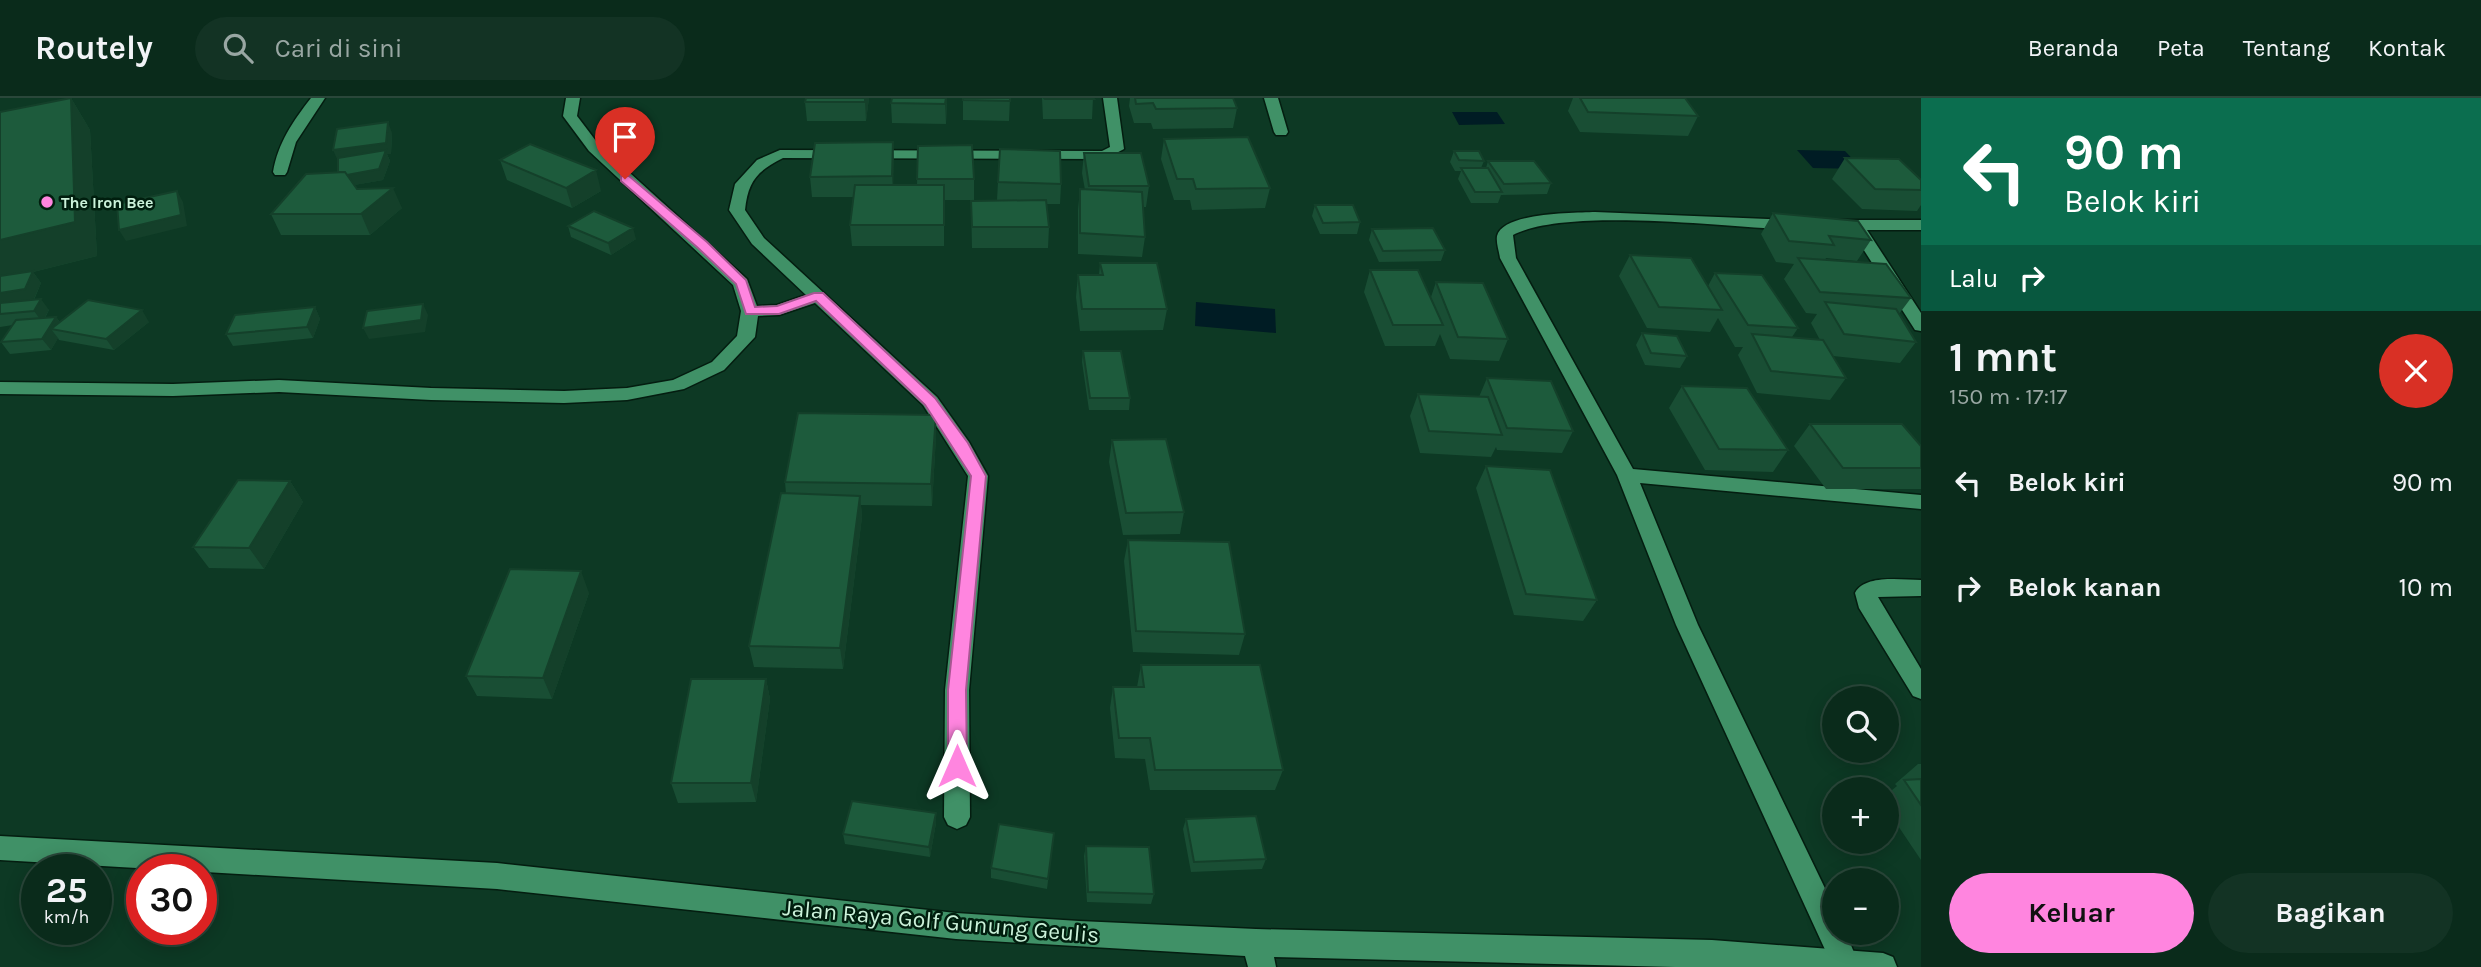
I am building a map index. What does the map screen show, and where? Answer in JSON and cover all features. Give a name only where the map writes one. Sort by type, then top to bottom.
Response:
[{"type":"street","points":[[280,172],[283,154],[298,125],[318,98]]},
{"type":"street","points":[[0,388],[173,390],[279,386],[430,394],[564,397],[627,394],[677,385],[718,366],[746,337],[750,311],[741,283],[594,148],[569,116],[573,98]]},
{"type":"street","points":[[957,817],[957,690],[978,476],[962,447],[930,401],[758,241],[737,210],[740,187],[762,163],[780,154],[802,152],[1105,155],[1117,149],[1110,98]]},
{"type":"street","points":[[1270,98],[1281,132]]},
{"type":"street","points":[[1847,965],[1687,625],[1627,475],[1508,258],[1505,236],[1508,230],[1527,221],[1572,217],[1921,225]]},
{"type":"street","points":[[1856,225],[1921,326]]},
{"type":"street","points":[[750,311],[779,310],[818,296]]},
{"type":"street","points":[[1627,475],[1921,502]]},
{"type":"street","points":[[1921,588],[1874,589],[1866,593],[1867,602],[1921,689]]},
{"type":"street","name":"Jalan Raya Golf Gunung Geulis","points":[[0,848],[498,876],[956,926],[1259,955],[1712,954],[1883,967]]},
{"type":"water","points":[[1452,112],[1497,112],[1505,124],[1459,125]]},
{"type":"water","points":[[1797,150],[1845,151],[1862,169],[1813,168]]},
{"type":"water","points":[[1196,302],[1275,309],[1276,333],[1195,326]]},
{"type":"building","points":[[71,98],[75,222],[0,240],[0,112]]},
{"type":"building","points":[[806,98],[865,98],[865,102],[805,102]]},
{"type":"building","points":[[892,98],[946,98],[945,104],[891,103]]},
{"type":"building","points":[[1010,98],[1010,101],[963,100]]},
{"type":"building","points":[[1093,98],[1094,99],[1045,99]]},
{"type":"building","points":[[1135,98],[1233,98],[1237,108],[1156,109],[1153,103],[1136,104]]},
{"type":"building","points":[[1580,98],[1685,98],[1698,116],[1588,112]]},
{"type":"building","points":[[388,122],[386,143],[333,150],[337,129]]},
{"type":"building","points":[[1248,137],[1270,188],[1196,189],[1193,179],[1177,179],[1164,139]]},
{"type":"building","points":[[893,142],[892,176],[810,177],[815,143]]},
{"type":"building","points":[[530,144],[596,170],[566,188],[500,160]]},
{"type":"building","points":[[972,145],[974,179],[917,179],[918,146]]},
{"type":"building","points":[[1000,149],[1060,151],[1061,184],[998,182]]},
{"type":"building","points":[[386,150],[379,169],[347,175],[345,172],[338,172],[338,158]]},
{"type":"building","points":[[1454,151],[1479,151],[1484,161],[1459,160]]},
{"type":"building","points":[[1084,153],[1141,153],[1149,186],[1089,186]]},
{"type":"building","points":[[1845,158],[1899,159],[1921,180],[1921,190],[1875,189]]},
{"type":"building","points":[[1488,161],[1534,161],[1551,183],[1504,184]]},
{"type":"building","points":[[1461,168],[1488,168],[1502,192],[1475,192]]},
{"type":"building","points":[[345,172],[357,189],[393,188],[361,214],[271,214],[306,174]]},
{"type":"building","points":[[855,185],[944,185],[944,225],[850,225]]},
{"type":"building","points":[[1080,189],[1142,192],[1145,237],[1080,233]]},
{"type":"building","points":[[177,191],[181,215],[119,230],[117,204]]},
{"type":"building","points":[[1046,200],[1049,227],[972,227],[971,201]]},
{"type":"building","points":[[1315,205],[1353,205],[1360,222],[1323,223]]},
{"type":"building","points":[[594,211],[633,228],[608,243],[568,226]]},
{"type":"building","points":[[1773,213],[1858,221],[1871,240],[1829,236],[1834,245],[1789,241]]},
{"type":"building","points":[[1433,228],[1445,250],[1383,251],[1372,229]]},
{"type":"building","points":[[1630,255],[1691,258],[1722,310],[1659,307]]},
{"type":"building","points":[[1798,258],[1886,264],[1911,298],[1820,292]]},
{"type":"building","points":[[1100,263],[1157,263],[1167,309],[1082,309],[1078,275],[1103,275]]},
{"type":"building","points":[[1370,270],[1418,270],[1443,325],[1393,325]]},
{"type":"building","points":[[33,271],[25,289],[0,293],[0,276]]},
{"type":"building","points":[[1715,273],[1762,275],[1798,328],[1748,325]]},
{"type":"building","points":[[1436,282],[1483,283],[1508,339],[1458,337]]},
{"type":"building","points":[[41,299],[34,311],[0,314],[0,303]]},
{"type":"building","points":[[88,300],[142,310],[106,339],[51,329]]},
{"type":"building","points":[[1825,302],[1896,309],[1916,342],[1844,334]]},
{"type":"building","points":[[423,304],[421,320],[363,328],[367,311]]},
{"type":"building","points":[[315,307],[307,327],[226,334],[235,315]]},
{"type":"building","points":[[56,317],[42,339],[1,342],[16,320]]},
{"type":"building","points":[[1642,333],[1677,336],[1687,356],[1651,353]]},
{"type":"building","points":[[1752,334],[1823,340],[1846,378],[1771,371]]},
{"type":"building","points":[[1083,351],[1121,351],[1130,398],[1090,398]]},
{"type":"building","points":[[1487,378],[1551,381],[1573,431],[1507,428]]},
{"type":"building","points":[[1682,386],[1747,388],[1788,450],[1719,449]]},
{"type":"building","points":[[1418,394],[1488,397],[1502,435],[1429,431]]},
{"type":"building","points":[[798,413],[936,415],[931,484],[785,482]]},
{"type":"building","points":[[1810,424],[1902,424],[1921,446],[1921,468],[1843,468]]},
{"type":"building","points":[[1166,439],[1184,512],[1126,513],[1112,440]]},
{"type":"building","points":[[1486,466],[1550,470],[1597,600],[1526,594]]},
{"type":"building","points":[[238,480],[290,481],[249,548],[193,547]]},
{"type":"building","points":[[781,493],[860,496],[840,648],[749,646]]},
{"type":"building","points":[[1128,540],[1229,542],[1245,634],[1136,631]]},
{"type":"building","points":[[510,569],[581,571],[543,678],[466,676]]},
{"type":"building","points":[[1141,665],[1260,665],[1283,770],[1155,770],[1150,738],[1119,738],[1113,687],[1144,687]]},
{"type":"building","points":[[691,679],[766,679],[751,783],[671,783]]},
{"type":"building","points":[[1921,779],[1921,805],[1904,780]]},
{"type":"building","points":[[852,801],[936,813],[929,847],[843,834]]},
{"type":"building","points":[[1256,816],[1266,859],[1194,862],[1186,819]]},
{"type":"building","points":[[999,824],[1054,833],[1048,879],[991,868]]},
{"type":"building","points":[[1086,846],[1149,847],[1154,894],[1088,892]]},
{"type":"place","name":"The Iron Bee","points":[[47,202]]},
{"type":"route","points":[[625,179],[702,245],[741,283],[750,311],[779,310],[818,296],[930,401],[962,447],[978,476],[975,532],[957,690],[957,766]]}]
